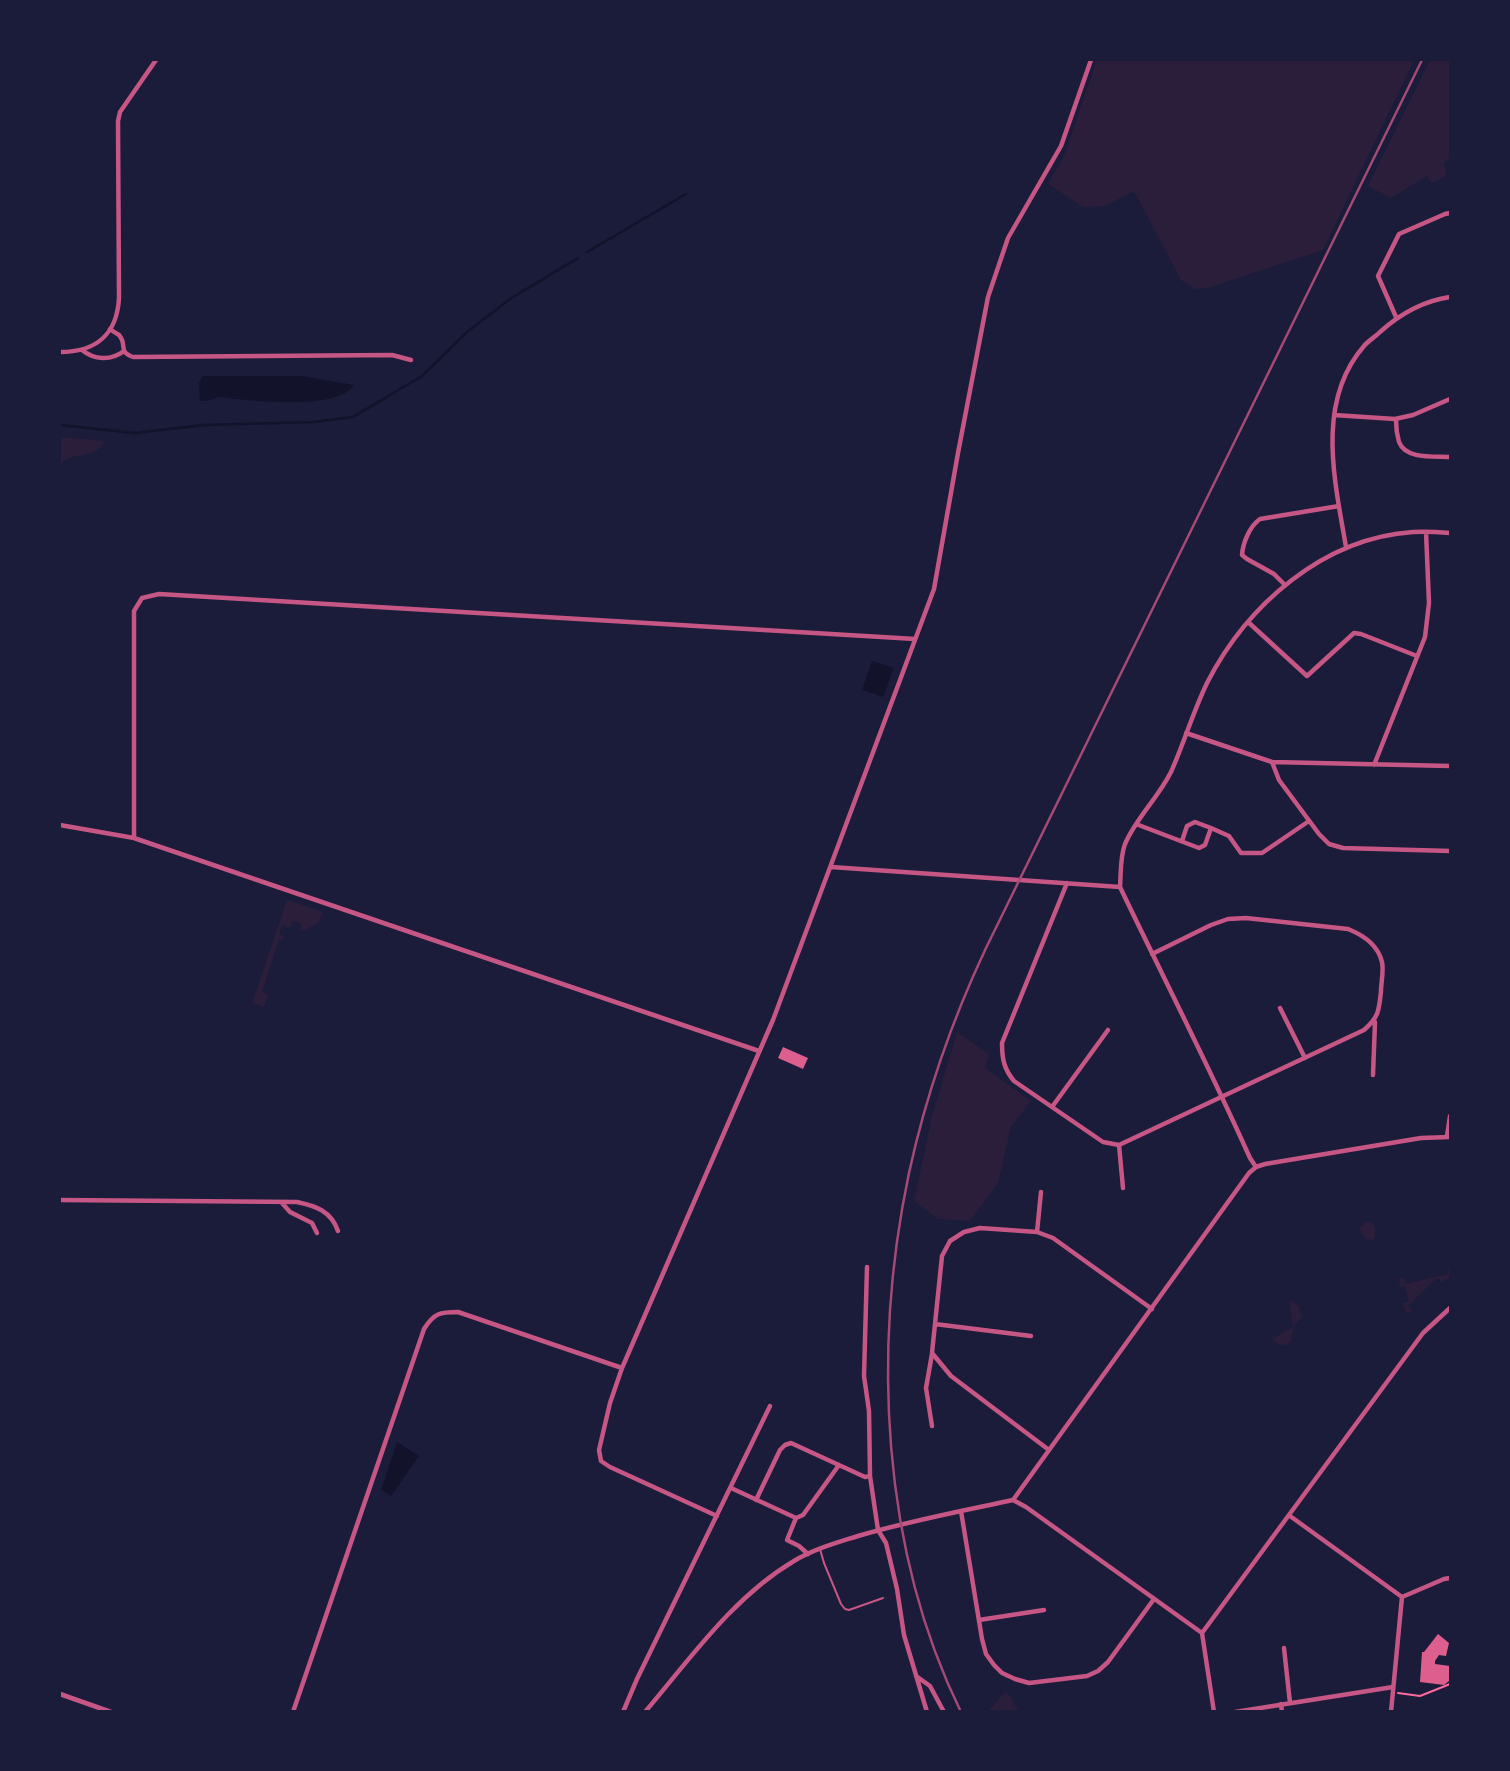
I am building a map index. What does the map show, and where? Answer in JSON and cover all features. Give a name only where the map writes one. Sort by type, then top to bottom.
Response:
[{"type":"street","points":[[60,352],[87,349],[98,342],[110,329],[118,308],[118,121],[120,112],[156,60]]},
{"type":"street","points":[[717,1516],[601,1461],[598,1450],[610,1403],[622,1368],[773,1020],[934,589],[988,297],[1008,239],[1061,146],[1091,60]]},
{"type":"street","points":[[1396,317],[1378,276],[1399,234],[1451,213]]},
{"type":"street","points":[[1346,547],[1331,446],[1334,415],[1345,376],[1364,346],[1396,317],[1432,300],[1451,297]]},
{"type":"street","points":[[110,329],[122,339],[126,354],[133,357],[392,355],[411,360]]},
{"type":"street","points":[[82,350],[89,356],[101,359],[119,355],[124,351]]},
{"type":"street","points":[[1334,415],[1395,419],[1413,415],[1451,398]]},
{"type":"street","points":[[1395,419],[1399,442],[1409,453],[1451,457]]},
{"type":"street","points":[[1285,585],[1275,574],[1242,555],[1242,547],[1254,523],[1260,519],[1339,506]]},
{"type":"street","points":[[1374,765],[1425,637],[1428,619],[1426,532]]},
{"type":"street","points":[[1256,1167],[1120,887],[1124,846],[1170,775],[1206,685],[1219,662],[1248,622],[1285,585],[1346,547],[1390,535],[1451,533]]},
{"type":"street","points":[[134,838],[134,611],[142,598],[159,593],[915,639]]},
{"type":"street","points":[[1248,622],[1307,676],[1354,633],[1417,656]]},
{"type":"street","points":[[1186,733],[1272,762],[1451,766]]},
{"type":"street","points":[[1272,762],[1279,780],[1329,844],[1343,848],[1451,851]]},
{"type":"street","points":[[1182,841],[1187,826],[1195,822],[1229,836],[1241,853],[1262,853],[1309,821]]},
{"type":"street","points":[[1136,824],[1199,848],[1205,845],[1211,828]]},
{"type":"street","points":[[60,825],[134,838],[759,1051]]},
{"type":"street","points":[[831,867],[1120,887]]},
{"type":"street","points":[[1067,883],[1002,1043],[1002,1058],[1006,1071],[1014,1081],[1103,1142],[1119,1144],[1364,1030],[1375,1021]]},
{"type":"street","points":[[1152,954],[1228,919],[1246,918],[1348,929],[1360,933],[1371,942],[1383,964],[1379,1010],[1375,1021],[1373,1075]]},
{"type":"street","points":[[1280,1008],[1305,1058]]},
{"type":"street","points":[[1052,1107],[1108,1030]]},
{"type":"street","points":[[1013,1500],[1249,1173],[1265,1164],[1449,1136],[1451,1116]]},
{"type":"street","points":[[1119,1144],[1123,1188]]},
{"type":"street","points":[[1037,1232],[1041,1192]]},
{"type":"street","points":[[60,1200],[297,1202],[326,1213],[335,1222],[338,1231]]},
{"type":"street","points":[[281,1202],[290,1212],[312,1223],[317,1233]]},
{"type":"street","points":[[932,1426],[926,1388],[942,1256],[950,1241],[964,1231],[979,1228],[1037,1232],[1053,1238],[1152,1310]]},
{"type":"street","points":[[867,1267],[864,1376],[869,1411],[870,1476],[878,1530],[886,1543],[904,1636],[927,1712]]},
{"type":"street","points":[[1214,1712],[1202,1633],[1423,1333],[1451,1308]]},
{"type":"street","points":[[293,1712],[424,1329],[431,1318],[443,1312],[458,1312],[622,1368]]},
{"type":"street","points":[[935,1324],[1031,1336]]},
{"type":"street","points":[[932,1353],[951,1376],[1049,1450]]},
{"type":"street","points":[[623,1712],[771,1406]]},
{"type":"street","points":[[756,1500],[780,1450],[791,1443],[865,1477],[870,1476]]},
{"type":"street","points":[[731,1488],[796,1518],[803,1516],[839,1465]]},
{"type":"street","points":[[646,1712],[738,1605],[766,1580],[794,1561],[820,1548],[878,1530],[1013,1500],[1202,1633]]},
{"type":"street","points":[[961,1511],[986,1654],[1002,1673],[1029,1683],[1098,1671],[1108,1662],[1154,1599]]},
{"type":"street","points":[[1290,1516],[1402,1597]]},
{"type":"street","points":[[796,1518],[787,1539],[808,1554]]},
{"type":"street","points":[[1402,1597],[1444,1578],[1451,1578]]},
{"type":"street","points":[[1391,1712],[1402,1597]]},
{"type":"street","points":[[979,1620],[1044,1610]]},
{"type":"street","points":[[1284,1648],[1290,1703]]},
{"type":"street","points":[[915,1675],[930,1686],[944,1712]]},
{"type":"street","points":[[1235,1712],[1392,1690]]},
{"type":"street","points":[[60,1694],[111,1712]]},
{"type":"street","points":[[1281,1704],[1282,1712]]},
{"type":"lane","points":[[820,1548],[845,1609],[883,1598]]},
{"type":"path","points":[[1392,1690],[1420,1696],[1451,1685]]},
{"type":"shaded area","points":[[1097,60],[1414,60],[1323,250],[1207,288],[1194,289],[1181,280],[1134,191],[1105,206],[1083,207],[1048,184],[1065,154]]},
{"type":"shaded area","points":[[1430,60],[1450,60],[1450,158],[1444,163],[1446,176],[1432,183],[1427,176],[1391,198],[1368,186]]},
{"type":"shaded area","points":[[203,376],[301,376],[354,385],[329,399],[311,401],[269,402],[218,397],[200,401],[199,383]]},
{"type":"shaded area","points":[[60,437],[105,441],[95,451],[71,457],[60,466]]},
{"type":"shaded area","points":[[872,661],[894,668],[883,697],[862,690]]},
{"type":"shaded area","points":[[287,900],[323,912],[319,922],[304,931],[300,930],[302,924],[293,921],[290,928],[282,925],[279,934],[284,936],[283,940],[279,940],[262,992],[268,995],[264,1007],[252,1003]]},
{"type":"shaded area","points":[[957,1032],[989,1054],[985,1068],[1031,1101],[1011,1127],[998,1183],[970,1221],[938,1219],[914,1201],[932,1116]]},
{"type":"shaded area","points":[[1366,1222],[1372,1222],[1374,1226],[1376,1233],[1373,1240],[1366,1239],[1361,1233],[1360,1227]]},
{"type":"shaded area","points":[[1447,1268],[1450,1269],[1450,1277],[1442,1282],[1437,1278],[1408,1306],[1413,1311],[1408,1313],[1403,1303],[1409,1302],[1405,1286],[1400,1287],[1399,1280],[1404,1278],[1405,1284],[1448,1274]]},
{"type":"shaded area","points":[[1289,1299],[1299,1306],[1302,1317],[1293,1327]]},
{"type":"shaded area","points":[[1293,1327],[1288,1344],[1281,1345],[1272,1339]]},
{"type":"shaded area","points":[[397,1442],[419,1456],[391,1496],[381,1490]]},
{"type":"shaded area","points":[[1006,1691],[1019,1711],[988,1711]]},
{"type":"building","points":[[783,1047],[808,1058],[803,1069],[778,1058]]},
{"type":"building","points":[[1438,1634],[1449,1643],[1446,1656],[1439,1655],[1435,1661],[1435,1664],[1450,1666],[1449,1681],[1444,1685],[1420,1682],[1422,1652]]},
{"type":"waterway","points":[[587,252],[686,194]]},
{"type":"waterway","points":[[60,425],[135,433],[204,425],[314,422],[353,417],[422,376],[467,332],[510,299],[578,258]]},
{"type":"railway","points":[[961,1712],[934,1649],[914,1584],[900,1516],[891,1447],[888,1377],[890,1308],[897,1240],[923,1115],[951,1030],[986,948],[1422,60]]}]
